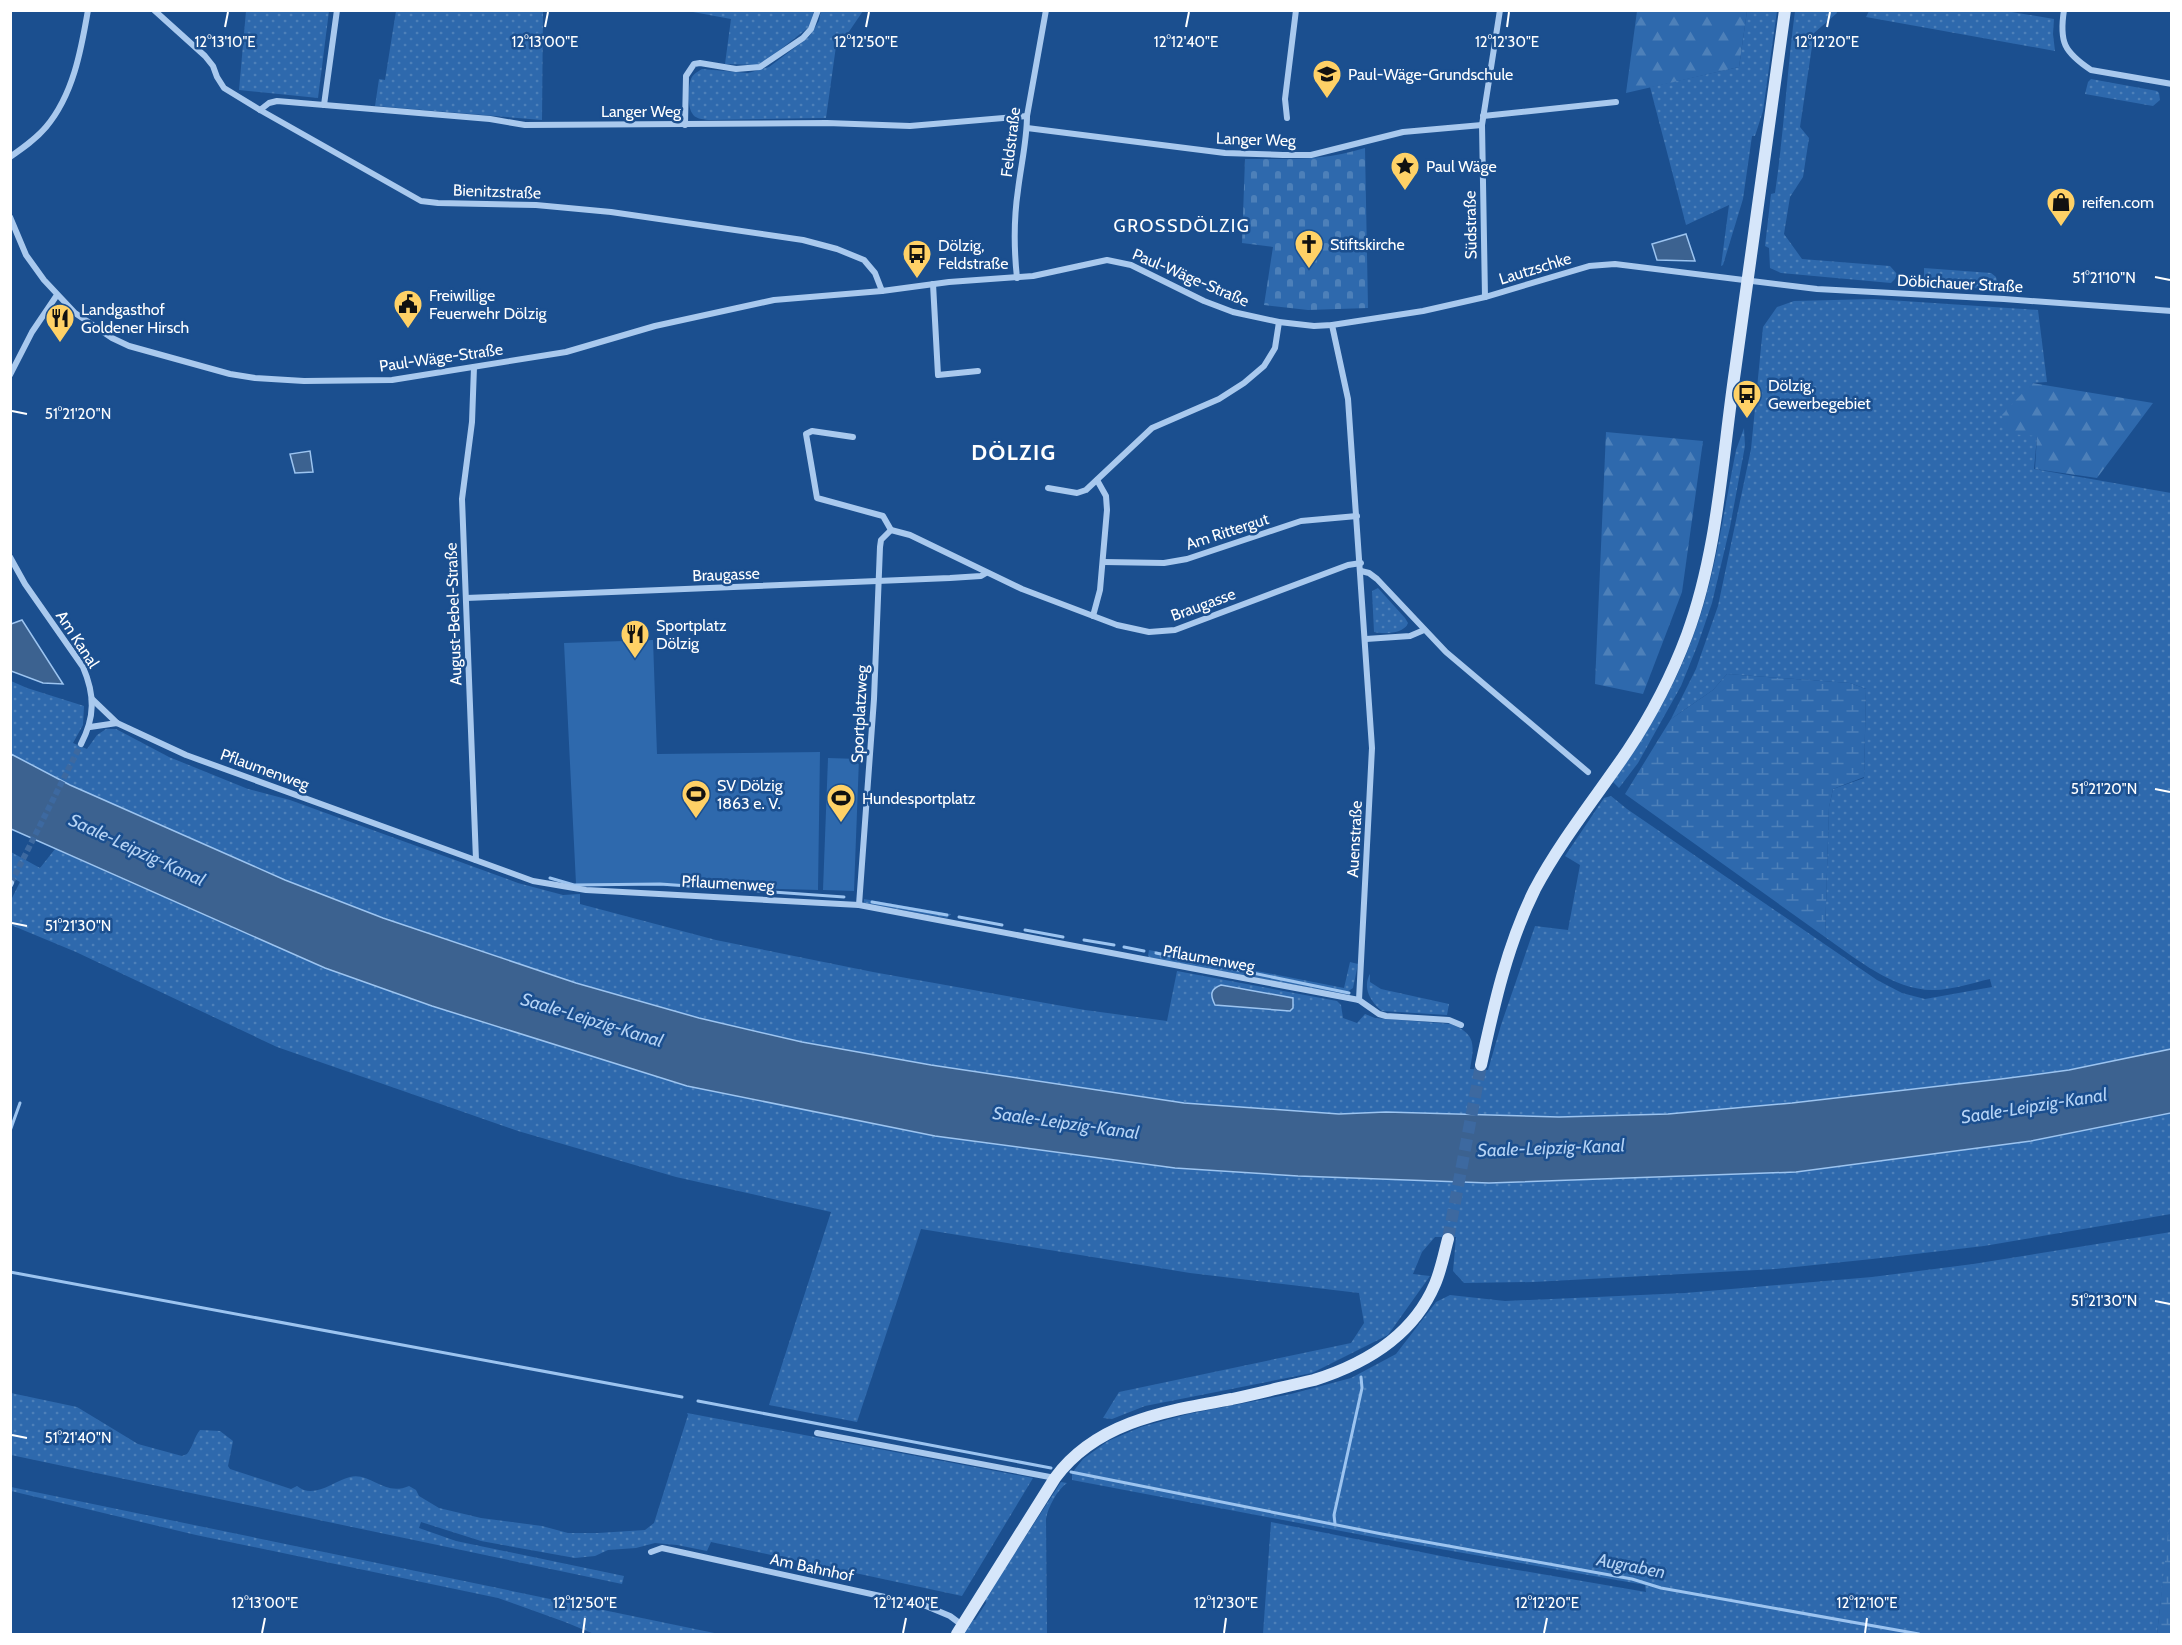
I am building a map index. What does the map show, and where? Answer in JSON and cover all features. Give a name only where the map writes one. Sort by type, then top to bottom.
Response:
[{"type":"street","points":[[10,157],[46,127],[64,98],[81,52],[88,10]]},
{"type":"street","name":"Bienitzstraße","points":[[154,10],[205,56],[224,88],[260,111],[421,201],[536,205],[610,212],[803,240],[837,249],[864,260],[874,273],[882,291]]},
{"type":"street","points":[[324,105],[337,10]]},
{"type":"street","points":[[685,125],[686,76],[694,64],[736,69],[760,67],[803,38],[811,29],[818,10]]},
{"type":"street","name":"Feldstraße","points":[[1017,278],[1017,192],[1027,116],[1046,10]]},
{"type":"street","points":[[1287,118],[1285,99],[1296,10]]},
{"type":"street","name":"Südstraße","points":[[1485,297],[1482,125],[1500,10]]},
{"type":"street","points":[[1480,1065],[1516,929],[1563,842],[1646,722],[1674,667],[1695,612],[1719,497],[1785,10]]},
{"type":"street","points":[[2064,10],[2061,33],[2071,54],[2091,70],[2172,84]]},
{"type":"street","name":"Langer Weg","points":[[260,111],[269,103],[278,101],[490,119],[525,125],[857,123],[910,126],[1027,116]]},
{"type":"street","points":[[1483,116],[1616,102]]},
{"type":"street","name":"Langer Weg","points":[[1027,128],[1226,153],[1283,156],[1311,155],[1403,132],[1482,125]]},
{"type":"street","name":"Paul-Wäge-Straße","points":[[10,217],[26,255],[44,280],[75,313],[98,329],[120,342],[230,374],[284,380],[343,382],[392,380],[566,352],[655,326],[774,300],[1017,278],[1114,260],[1131,265],[1219,307],[1251,317],[1314,326],[1332,325]]},
{"type":"street","name":"Lautzschke","points":[[1332,325],[1403,315],[1485,297],[1589,266],[1604,264],[1627,265],[1747,282]]},
{"type":"street","name":"Döbichauer Straße","points":[[1747,282],[1817,289],[2172,311]]},
{"type":"street","points":[[933,284],[938,375],[978,371]]},
{"type":"street","points":[[10,375],[32,332],[57,295]]},
{"type":"street","points":[[1048,488],[1077,493],[1086,490],[1152,428],[1219,399],[1244,382],[1264,366],[1275,348],[1279,322]]},
{"type":"street","name":"Auenstraße","points":[[1332,325],[1348,399],[1372,748],[1359,1000]]},
{"type":"street","name":"August-Bebel-Straße","points":[[474,367],[472,422],[462,499],[476,860]]},
{"type":"street","points":[[853,437],[812,431],[806,434],[817,498],[883,516],[891,530]]},
{"type":"street","points":[[1093,616],[1104,562],[1107,510],[1106,496],[1097,480]]},
{"type":"street","name":"Am Rittergut","points":[[1104,562],[1164,563],[1187,559],[1301,521],[1357,516]]},
{"type":"street","name":"Braugasse","points":[[891,530],[910,535],[986,573],[1093,616],[1139,631],[1176,630],[1347,565],[1361,563]]},
{"type":"street","name":"Sportplatzweg","points":[[859,905],[874,699],[881,540],[891,530]]},
{"type":"street","name":"Am Kanal","points":[[10,557],[25,584],[83,667],[89,681],[92,699],[90,727],[81,744]]},
{"type":"street","points":[[1361,571],[1377,579],[1446,652],[1588,772]]},
{"type":"street","name":"Braugasse","points":[[466,598],[971,577],[986,573]]},
{"type":"street","points":[[1366,639],[1410,636],[1424,630]]},
{"type":"street","name":"Pflaumenweg","points":[[92,699],[117,723],[186,755],[533,881],[573,889],[859,905],[1359,1000]]},
{"type":"street","points":[[90,727],[117,723]]},
{"type":"street","points":[[1359,1000],[1379,1014],[1449,1020],[1461,1024]]},
{"type":"street","points":[[960,1630],[1055,1478],[1082,1449],[1094,1440],[1124,1425],[1171,1411],[1314,1380],[1351,1366],[1382,1348],[1404,1330],[1425,1301],[1439,1272],[1448,1239]]},
{"type":"street","points":[[817,1433],[1055,1478]]},
{"type":"street","name":"Am Bahnhof","points":[[651,1552],[662,1548],[926,1606],[950,1616],[960,1630]]},
{"type":"green space","points":[[693,10],[814,11],[809,27],[758,65],[725,64],[731,19],[693,12]]},
{"type":"green space","points":[[246,11],[329,11],[318,98],[239,90]]},
{"type":"green space","points":[[396,11],[543,11],[542,120],[375,106],[379,79],[385,80]]},
{"type":"green space","points":[[821,11],[863,11],[846,36],[837,39],[826,118],[709,120],[693,115],[689,105],[689,91],[691,79],[695,73],[702,69],[748,73],[769,67],[809,37],[819,21]]},
{"type":"green space","points":[[1637,11],[1747,11],[1739,67],[1626,93]]},
{"type":"green space","points":[[1747,11],[1777,11],[1763,111],[1755,136],[1752,136],[1743,199],[1721,266],[1729,205],[1686,225],[1650,87],[1739,67]]},
{"type":"green space","points":[[1795,11],[1836,11],[1837,13],[1814,33],[1800,127],[1809,138],[1803,177],[1790,197],[1784,234],[1802,259],[1890,266],[1897,274],[1891,283],[1781,273],[1770,268],[1769,248],[1765,246],[1771,194],[1775,193],[1778,170]]},
{"type":"green space","points":[[1869,11],[2006,11],[2054,19],[2055,51],[1866,17]]},
{"type":"green space","points":[[2091,79],[2157,91],[2160,100],[2153,106],[2085,94]]},
{"type":"green space","points":[[1365,148],[1368,308],[1308,310],[1264,305],[1273,247],[1242,243],[1245,159],[1320,157]]},
{"type":"green space","points":[[1924,268],[1991,273],[1996,277],[1998,286],[1995,289],[1924,286]]},
{"type":"green space","points":[[1874,299],[2038,310],[2047,382],[2032,383],[2037,436],[2034,469],[2171,493],[2171,1049],[2069,1070],[2001,1079],[1792,1103],[1668,1114],[1559,1117],[1386,1112],[1339,1114],[1184,1103],[931,1065],[802,1042],[699,1018],[576,983],[383,918],[285,880],[70,785],[11,754],[11,681],[84,706],[83,725],[73,743],[87,749],[97,735],[106,729],[116,729],[169,757],[248,789],[290,800],[518,883],[563,895],[580,894],[580,904],[716,940],[873,972],[1085,1010],[1167,1021],[1177,971],[1337,1001],[1341,1005],[1343,1018],[1357,1023],[1365,1014],[1375,1018],[1451,1024],[1466,1032],[1472,1042],[1470,1069],[1488,1070],[1535,926],[1568,930],[1580,865],[1565,856],[1604,798],[1611,796],[1877,980],[1902,993],[1925,999],[1992,987],[1990,979],[1941,990],[1919,989],[1905,985],[1876,972],[1825,937],[1829,807],[1833,789],[1864,778],[1866,689],[1850,683],[1727,674],[1713,690],[1671,719],[1696,669],[1718,606],[1751,449],[1763,327],[1777,307],[1794,301]]},
{"type":"green space","points":[[2032,383],[2153,403],[2097,478],[2035,469],[2037,436],[2008,434],[2002,415]]},
{"type":"green space","points":[[1744,428],[1745,446],[1730,527],[1712,603],[1698,644],[1681,686],[1638,763],[1619,788],[1613,782],[1666,697],[1699,619],[1718,547],[1736,450]]},
{"type":"green space","points":[[1606,432],[1703,441],[1682,592],[1643,694],[1595,684]]},
{"type":"green space","points":[[1378,588],[1405,618],[1408,623],[1406,627],[1388,633],[1374,632],[1372,591]]},
{"type":"green space","name":"SV Dölzig 1863 e. V.","points":[[653,640],[657,754],[820,752],[818,890],[576,884],[564,643]]},
{"type":"green space","points":[[1727,674],[1850,683],[1866,689],[1864,777],[1833,789],[1829,807],[1825,937],[1625,794],[1671,719],[1713,690]]},
{"type":"green space","name":"Hundesportplatz","points":[[828,758],[859,759],[854,891],[823,890]]},
{"type":"green space","points":[[55,849],[142,888],[688,1086],[934,1136],[1298,1176],[1489,1183],[1796,1172],[2031,1141],[2171,1113],[2171,1214],[1984,1246],[1872,1259],[1776,1269],[1533,1282],[1464,1283],[1453,1271],[1456,1237],[1435,1237],[1422,1252],[1413,1274],[1430,1276],[1388,1335],[1312,1373],[1145,1406],[1112,1419],[1103,1418],[1119,1392],[1351,1343],[1364,1323],[1359,1293],[1190,1273],[921,1229],[857,1422],[769,1405],[831,1212],[676,1177],[518,1131],[277,1047],[76,952],[11,925],[10,902],[20,882],[11,877],[11,852],[40,868]]},
{"type":"green space","points":[[864,899],[951,914],[947,918],[864,903]]},
{"type":"green space","points":[[1149,950],[1344,988],[1350,962],[1358,964],[1353,988],[1344,994],[1150,958]]},
{"type":"green space","points":[[1370,974],[1370,982],[1381,989],[1449,1004],[1447,1015],[1382,1011],[1374,1003],[1367,989]]},
{"type":"green space","points":[[2171,1232],[2172,1506],[2157,1634],[1263,1634],[1271,1522],[1471,1562],[1646,1592],[1645,1585],[1378,1538],[1072,1480],[1072,1473],[1083,1459],[1108,1441],[1141,1427],[1188,1414],[1291,1394],[1351,1378],[1396,1354],[1436,1302],[1450,1295],[1505,1301],[1685,1293],[1872,1277],[1973,1264]]},
{"type":"green space","points":[[11,1393],[77,1407],[138,1444],[182,1456],[187,1454],[200,1430],[220,1431],[233,1441],[228,1466],[230,1469],[291,1489],[297,1486],[303,1490],[317,1490],[358,1476],[392,1489],[409,1486],[416,1490],[419,1496],[439,1508],[481,1518],[542,1526],[568,1533],[645,1530],[654,1523],[687,1413],[1033,1478],[962,1596],[711,1542],[707,1551],[655,1543],[575,1558],[481,1541],[421,1522],[419,1528],[456,1541],[624,1576],[622,1584],[11,1455]]},
{"type":"green space","points":[[1061,1482],[1067,1483],[1054,1499],[1046,1519],[1047,1634],[963,1634],[986,1603],[985,1599]]},
{"type":"green space","points":[[11,1487],[719,1634],[594,1634],[498,1598],[196,1535],[11,1491]]},
{"type":"green space","points":[[2171,1506],[2171,1634],[2157,1634]]},
{"type":"water","points":[[1686,234],[1695,261],[1657,260],[1652,244]]},
{"type":"water","points":[[310,451],[313,472],[295,473],[290,454]]},
{"type":"water","points":[[22,620],[63,684],[43,683],[11,671],[11,624]]},
{"type":"water","name":"Saale-Leipzig-Kanal","points":[[11,754],[70,785],[285,880],[383,918],[576,983],[699,1018],[802,1042],[931,1065],[1184,1103],[1339,1114],[1386,1112],[1559,1117],[1668,1114],[1792,1103],[2069,1070],[2171,1049],[2171,1113],[2031,1141],[1796,1172],[1489,1183],[1298,1176],[1175,1168],[935,1136],[687,1086],[432,1006],[325,968],[11,829]]},
{"type":"water","points":[[1221,985],[1293,998],[1293,1008],[1290,1011],[1215,1005],[1212,993]]},
{"type":"waterway","points":[[550,878],[574,885],[660,884],[844,897]]},
{"type":"waterway","points":[[872,902],[947,915]]},
{"type":"waterway","points":[[959,917],[1002,925]]},
{"type":"waterway","points":[[1025,930],[1063,937]]},
{"type":"waterway","points":[[1084,940],[1114,945]]},
{"type":"waterway","points":[[1124,947],[1144,951]]},
{"type":"waterway","points":[[1156,953],[1349,993]]},
{"type":"waterway","points":[[10,1131],[20,1103]]},
{"type":"waterway","points":[[10,1272],[682,1397]]},
{"type":"waterway","points":[[1335,1524],[1334,1515],[1362,1388],[1361,1377]]},
{"type":"waterway","points":[[698,1401],[1051,1468]]},
{"type":"waterway","name":"Augraben","points":[[1071,1472],[1382,1534],[1632,1579],[1661,1588],[1919,1634]]},
{"type":"tunnel","points":[[11,883],[81,744]]},
{"type":"tunnel","points":[[1448,1239],[1481,1065]]},
{"type":"place","name":"Paul-Wäge-Grundschule","points":[[1327,100]]},
{"type":"place","name":"Paul Wäge","points":[[1405,192]]},
{"type":"place","name":"reifen.com","points":[[2061,228]]},
{"type":"place","name":"Stiftskirche","points":[[1309,270]]},
{"type":"place","name":"Dölzig, Feldstraße","points":[[917,280]]},
{"type":"place","name":"Freiwillige Feuerwehr Dölzig","points":[[408,330]]},
{"type":"place","name":"Landgasthof Goldener Hirsch","points":[[60,344]]},
{"type":"place","name":"Dölzig, Gewerbegebiet","points":[[1747,420]]},
{"type":"place","name":"Sportplatz Dölzig","points":[[635,660]]},
{"type":"place","name":"SV Dölzig 1863 e. V.","points":[[696,820]]},
{"type":"place","name":"Hundesportplatz","points":[[841,824]]},
{"type":"district","name":"GROSSDÖLZIG","points":[[1182,226]]},
{"type":"district","name":"DÖLZIG","points":[[1014,452]]}]
